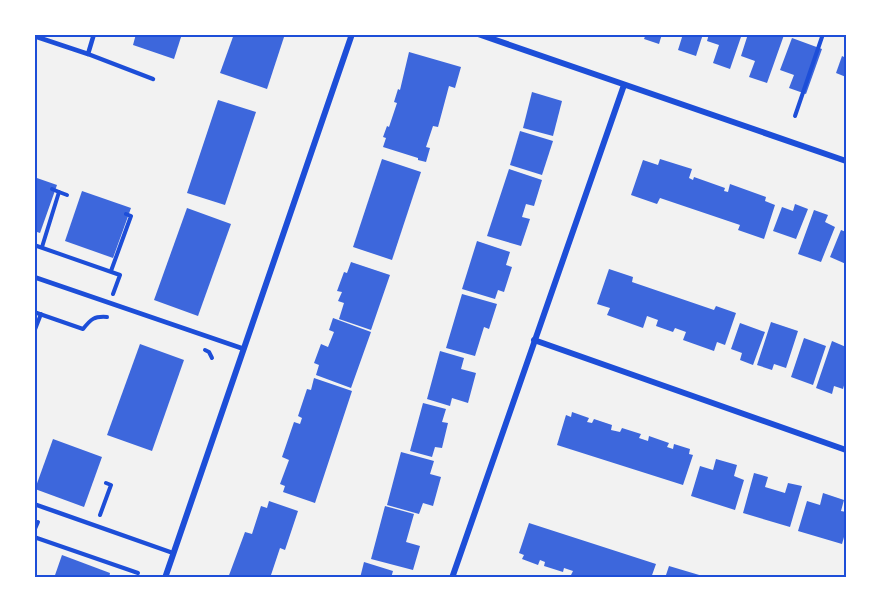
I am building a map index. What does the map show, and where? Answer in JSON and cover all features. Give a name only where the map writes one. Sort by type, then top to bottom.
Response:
[{"type":"street","points":[[165,578],[352,34]]},
{"type":"street","points":[[478,34],[846,161]]},
{"type":"street","points":[[452,578],[624,85]]},
{"type":"street","points":[[534,340],[846,450]]},
{"type":"lane","points":[[88,54],[94,34]]},
{"type":"lane","points":[[34,36],[153,79]]},
{"type":"lane","points":[[34,278],[244,349]]},
{"type":"lane","points":[[34,504],[173,553]]},
{"type":"path","points":[[795,116],[823,34]]},
{"type":"path","points":[[52,189],[67,195]]},
{"type":"path","points":[[42,247],[59,192]]},
{"type":"path","points":[[111,271],[131,216],[126,214]]},
{"type":"path","points":[[34,245],[120,275],[110,303]]},
{"type":"path","points":[[34,312],[83,329],[91,319],[100,316],[109,317]]},
{"type":"path","points":[[34,332],[41,314]]},
{"type":"path","points":[[201,348],[212,358]]},
{"type":"path","points":[[100,516],[111,485],[106,483]]},
{"type":"path","points":[[34,531],[38,522]]},
{"type":"path","points":[[34,537],[138,573]]},
{"type":"building","points":[[136,34],[182,34],[174,59],[133,45]]},
{"type":"building","points":[[234,34],[285,34],[267,89],[220,73]]},
{"type":"building","points":[[646,34],[662,34],[659,44],[644,39]]},
{"type":"building","points":[[683,34],[703,34],[696,56],[678,50]]},
{"type":"building","points":[[709,34],[742,34],[730,69],[713,63],[719,45],[707,41]]},
{"type":"building","points":[[748,34],[784,35],[767,83],[749,77],[755,61],[741,56]]},
{"type":"building","points":[[792,38],[822,49],[806,94],[789,88],[794,75],[780,70]]},
{"type":"building","points":[[409,52],[461,67],[455,88],[449,86],[438,127],[433,126],[426,147],[430,148],[426,162],[383,147],[386,138],[383,137],[397,103],[394,102],[398,89],[400,90]]},
{"type":"building","points":[[842,56],[846,58],[846,77],[836,73]]},
{"type":"building","points":[[532,92],[562,101],[553,136],[523,128]]},
{"type":"building","points":[[218,100],[256,112],[225,205],[187,193]]},
{"type":"building","points":[[520,131],[553,141],[542,175],[510,165]]},
{"type":"building","points":[[382,159],[421,172],[392,260],[353,247]]},
{"type":"building","points":[[660,159],[692,169],[689,178],[693,180],[694,177],[725,188],[724,191],[728,192],[730,184],[766,197],[765,201],[775,205],[764,239],[738,230],[740,225],[660,198],[657,204],[631,195],[643,160],[658,165]]},
{"type":"building","points":[[509,169],[542,180],[534,206],[526,204],[522,217],[530,219],[521,246],[487,236]]},
{"type":"building","points":[[34,177],[57,185],[40,233],[34,231]]},
{"type":"building","points":[[82,191],[131,208],[113,258],[65,241]]},
{"type":"building","points":[[795,204],[808,209],[796,239],[773,231],[782,207],[793,211]]},
{"type":"building","points":[[187,208],[231,224],[198,316],[154,300]]},
{"type":"building","points":[[814,210],[828,215],[825,222],[835,227],[821,262],[798,254]]},
{"type":"building","points":[[841,230],[846,232],[846,264],[830,257]]},
{"type":"building","points":[[477,241],[510,252],[506,265],[512,267],[504,292],[498,290],[495,299],[462,289]]},
{"type":"building","points":[[351,262],[390,275],[371,330],[339,319],[344,303],[338,301],[342,292],[337,291],[344,272],[347,273]]},
{"type":"building","points":[[609,269],[633,277],[632,282],[714,310],[716,306],[736,313],[725,345],[717,342],[714,351],[683,340],[686,332],[675,328],[673,332],[656,326],[658,320],[647,316],[643,328],[607,315],[610,308],[597,304]]},
{"type":"building","points":[[462,294],[497,304],[489,329],[484,327],[475,356],[446,348]]},
{"type":"building","points":[[333,318],[371,332],[351,388],[316,375],[319,365],[314,363],[321,344],[328,347],[334,332],[329,330]]},
{"type":"building","points":[[771,322],[798,331],[786,368],[774,364],[772,370],[757,365]]},
{"type":"building","points":[[740,323],[765,332],[753,365],[740,360],[742,353],[731,349]]},
{"type":"building","points":[[804,338],[826,346],[813,385],[791,377]]},
{"type":"building","points":[[832,341],[846,347],[846,378],[843,389],[834,386],[832,394],[816,388]]},
{"type":"building","points":[[140,344],[184,360],[152,451],[107,435]]},
{"type":"building","points":[[440,351],[464,358],[461,369],[476,373],[468,403],[452,398],[450,406],[427,399]]},
{"type":"building","points":[[314,378],[352,391],[315,503],[283,492],[285,486],[280,484],[289,460],[282,457],[294,422],[300,424],[302,418],[298,416],[307,389],[311,390]]},
{"type":"building","points":[[423,403],[446,409],[442,422],[448,423],[442,448],[435,447],[432,457],[410,451]]},
{"type":"building","points":[[572,412],[589,418],[587,422],[592,423],[594,419],[612,425],[611,430],[620,432],[622,428],[641,434],[639,438],[648,441],[649,436],[669,443],[667,447],[673,449],[674,444],[690,449],[689,454],[693,455],[683,485],[557,445],[566,415],[571,417]]},
{"type":"building","points":[[53,439],[102,457],[84,507],[35,489]]},
{"type":"building","points":[[401,452],[434,461],[430,474],[441,477],[433,506],[423,503],[419,514],[387,505]]},
{"type":"building","points":[[716,459],[737,465],[734,476],[744,480],[735,510],[691,496],[700,466],[713,470]]},
{"type":"building","points":[[754,473],[768,477],[765,487],[785,493],[788,483],[802,486],[790,527],[743,513]]},
{"type":"building","points":[[823,493],[844,500],[841,511],[846,512],[846,530],[842,544],[798,531],[807,501],[820,505]]},
{"type":"building","points":[[269,501],[298,511],[285,550],[280,548],[270,578],[228,578],[245,532],[252,534],[261,506],[267,508]]},
{"type":"building","points":[[385,506],[414,514],[406,542],[420,546],[413,570],[371,559]]},
{"type":"building","points":[[529,523],[656,564],[651,578],[578,578],[571,575],[573,571],[564,568],[563,572],[544,566],[545,562],[540,560],[538,565],[522,559],[524,555],[519,553]]},
{"type":"building","points":[[62,555],[110,573],[109,578],[54,578]]},
{"type":"building","points":[[364,562],[393,571],[391,578],[360,578]]},
{"type":"building","points":[[669,566],[706,577],[665,578]]}]
